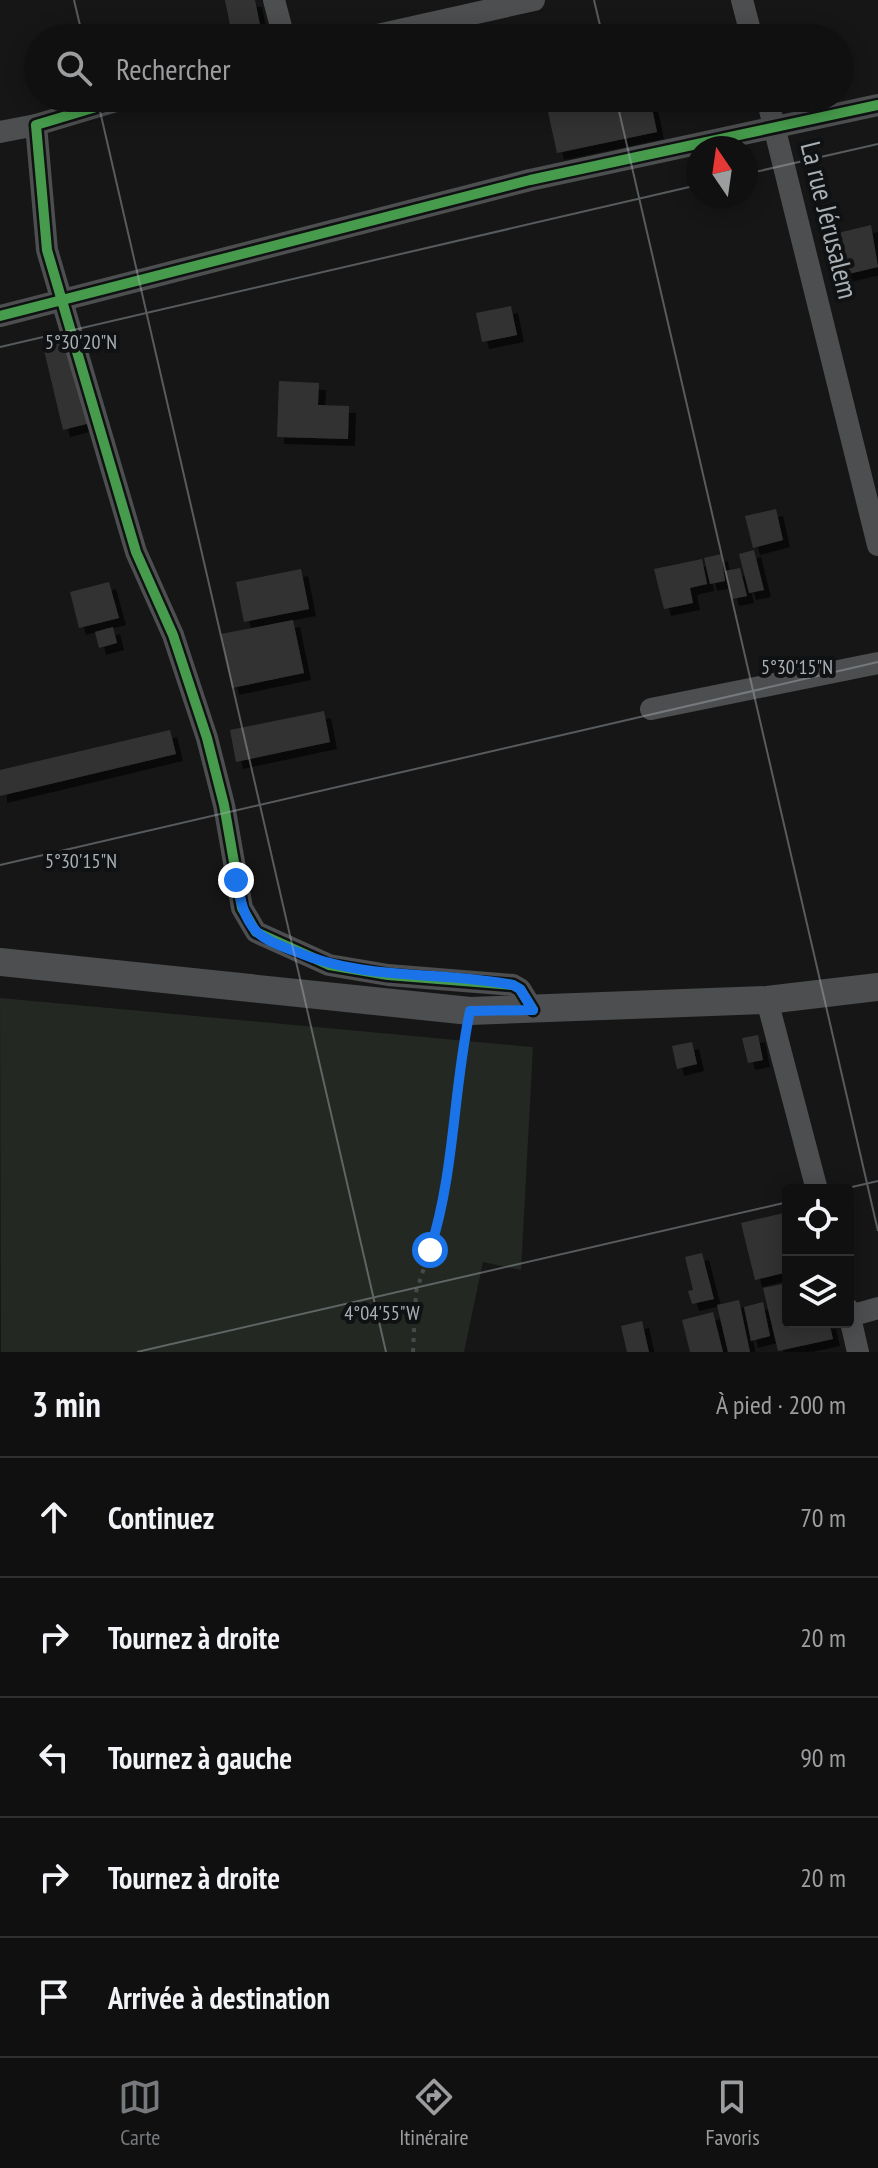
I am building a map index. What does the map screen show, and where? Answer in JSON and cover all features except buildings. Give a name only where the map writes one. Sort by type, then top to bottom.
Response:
[{"type":"street","points":[[274,0],[280,24]]},
{"type":"street","points":[[427,24],[534,0]]},
{"type":"street","points":[[742,0],[748,24]]},
{"type":"street","points":[[854,110],[878,105]]},
{"type":"street","points":[[0,132],[79,112]]},
{"type":"street","name":"La rue Jérusalem","points":[[771,112],[878,545]]},
{"type":"street","points":[[0,316],[530,180],[847,112]]},
{"type":"street","points":[[36,125],[47,250],[136,552],[173,635],[207,738],[224,805],[242,908],[256,932],[329,965],[388,975],[513,985],[520,989],[533,1010]]},
{"type":"street","points":[[651,709],[878,663]]},
{"type":"street","points":[[0,962],[470,1011],[767,1000],[878,987]]},
{"type":"street","points":[[767,1000],[815,1184]]},
{"type":"street","points":[[854,1311],[878,1308]]},
{"type":"street","points":[[853,1328],[858,1352]]},
{"type":"path","points":[[413,1352],[416,1292],[444,1207],[460,1089],[458,1064],[470,1011]]},
{"type":"shaded area","points":[[0,998],[533,1047],[521,1270],[483,1262],[464,1352],[1,1352]]},
{"type":"cycle path","points":[[854,110],[878,105]]},
{"type":"cycle path","points":[[79,112],[36,125],[47,250],[136,552],[173,635],[207,738],[224,805],[242,908],[256,932],[329,965],[388,975],[513,985],[520,989],[533,1010]]},
{"type":"cycle path","points":[[0,316],[530,180],[846,112]]},
{"type":"route","points":[[236,880],[242,908],[256,932],[272,941],[329,965],[388,975],[513,985],[520,989],[533,1010],[470,1011],[458,1064],[460,1089],[444,1207],[430,1250]]}]
